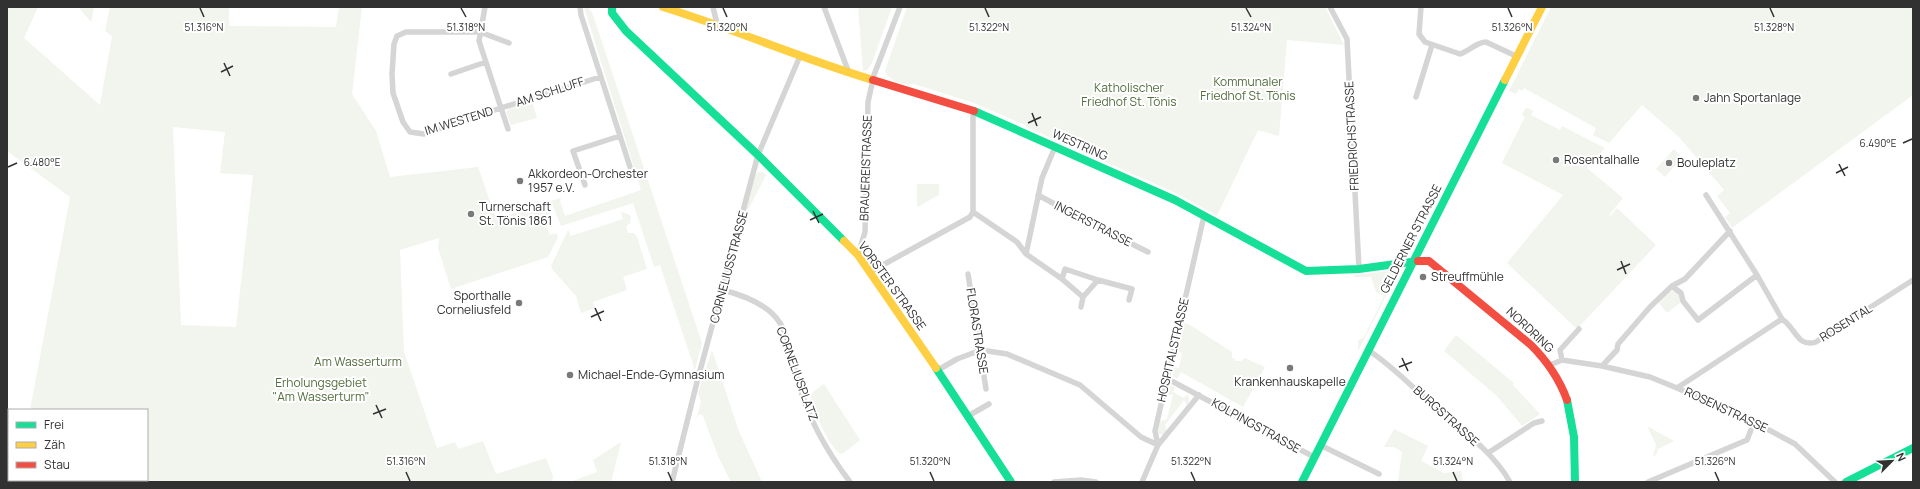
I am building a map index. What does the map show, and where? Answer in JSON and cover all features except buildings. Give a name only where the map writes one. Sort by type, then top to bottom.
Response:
[{"type":"street","name":"IM WESTEND","points":[[485,7],[479,41],[508,129]]},
{"type":"street","name":"AM SCHLUFF","points":[[580,7],[581,15],[600,77],[631,170]]},
{"type":"street","name":"VORSTER STRASSE","points":[[612,7],[612,13],[626,31],[758,155],[858,255],[938,370],[1011,482]]},
{"type":"street","name":"WESTRING","points":[[663,7],[717,24],[849,73],[973,111],[1175,200],[1306,271],[1358,269],[1414,261]]},
{"type":"street","points":[[713,7],[717,24]]},
{"type":"street","points":[[824,7],[849,73]]},
{"type":"street","name":"BRAUEREISTRASSE","points":[[858,255],[865,232],[868,102],[879,61],[900,7]]},
{"type":"street","name":"FRIEDRICHSTRASSE","points":[[1330,7],[1347,39],[1358,269]]},
{"type":"street","points":[[1421,7],[1419,34],[1425,42],[1460,54],[1480,42],[1486,42],[1516,56]]},
{"type":"street","name":"GELDERNER STRASSE","points":[[1302,482],[1542,7]]},
{"type":"street","name":"IM WESTEND","points":[[501,108],[424,134],[410,132],[402,122],[393,92],[392,74],[394,44],[397,36],[406,32],[480,32],[509,43]]},
{"type":"street","points":[[1416,97],[1432,45]]},
{"type":"street","name":"CORNELIUSSTRASSE","points":[[672,482],[697,382],[723,290],[758,155],[800,56]]},
{"type":"street","points":[[451,74],[486,62]]},
{"type":"street","name":"AM SCHLUFF","points":[[501,108],[600,77]]},
{"type":"street","points":[[870,272],[970,217],[973,212],[973,111]]},
{"type":"street","points":[[585,185],[573,151],[620,136]]},
{"type":"street","name":"INGERSTRASSE","points":[[1026,254],[1042,178],[1055,147]]},
{"type":"street","name":"INGERSTRASSE","points":[[1038,195],[1148,252]]},
{"type":"street","name":"ROSENTAL","points":[[1706,195],[1757,275],[1782,320],[1787,322],[1802,342],[1810,344],[1816,342],[1913,280]]},
{"type":"street","points":[[973,212],[1017,242],[1026,254],[1062,279],[1083,297]]},
{"type":"street","name":"HOSPITALSTRASSE","points":[[1142,482],[1158,445],[1155,431],[1204,216]]},
{"type":"street","points":[[1602,366],[1617,350],[1618,344],[1622,339],[1672,286],[1684,279],[1730,231]]},
{"type":"street","name":"NORDRING","points":[[1414,261],[1429,261],[1512,328],[1550,365],[1562,388],[1570,411],[1574,435],[1575,482]]},
{"type":"street","points":[[1062,279],[1065,269],[1132,289],[1129,300]]},
{"type":"street","name":"FLORASTRASSE","points":[[968,274],[986,388]]},
{"type":"street","points":[[1672,286],[1680,293],[1683,301],[1698,320],[1757,275]]},
{"type":"street","points":[[1081,307],[1083,297],[1098,280]]},
{"type":"street","name":"CORNELIUSPLATZ","points":[[723,290],[741,295],[760,304],[780,322],[791,351],[799,386],[822,441],[850,482]]},
{"type":"street","points":[[1677,388],[1782,320]]},
{"type":"street","points":[[1550,365],[1562,360],[1560,350],[1579,329]]},
{"type":"street","points":[[938,370],[956,359],[981,350],[1007,354],[1080,385],[1141,437],[1158,445]]},
{"type":"street","name":"BURGSTRASSE","points":[[1368,350],[1388,363],[1488,453],[1505,473],[1510,482]]},
{"type":"street","name":"ROSENSTRASSE","points":[[1562,360],[1602,366],[1650,377],[1754,422],[1795,444],[1835,482]]},
{"type":"street","name":"KOLPINGSTRASSE","points":[[1166,378],[1314,457]]},
{"type":"street","name":"KOLPINGSTRASSE","points":[[1158,445],[1199,395]]},
{"type":"street","points":[[968,416],[989,404]]},
{"type":"street","name":"BURGSTRASSE","points":[[1488,453],[1534,423],[1542,421]]},
{"type":"street","points":[[1648,482],[1747,440],[1754,422]]},
{"type":"street","points":[[1320,445],[1379,474]]},
{"type":"street","points":[[1846,482],[1913,448]]},
{"type":"street","points":[[1054,482],[1081,480],[1096,482]]},
{"type":"green space","points":[[9,7],[38,7],[24,38],[100,105],[112,36],[105,31],[110,7],[229,7],[229,26],[336,27],[339,7],[362,7],[352,94],[376,131],[390,177],[478,167],[496,219],[547,203],[552,220],[545,222],[550,235],[556,233],[558,237],[548,257],[451,289],[438,248],[439,238],[400,250],[404,352],[437,448],[455,442],[458,449],[483,441],[496,474],[546,458],[553,476],[552,482],[17,482],[148,481],[148,409],[30,409],[70,197],[7,151],[7,8]],"holes":[[[173,127],[225,132],[220,173],[253,175],[236,327],[181,325]]]},
{"type":"green space","points":[[78,7],[94,7],[91,22]]},
{"type":"green space","points":[[584,7],[587,7],[592,12],[702,343],[695,370],[660,265],[654,267],[633,203],[561,226],[551,201],[561,198],[560,201],[565,216],[641,190]]},
{"type":"green space","points":[[858,7],[892,7],[872,63],[867,70],[863,71]]},
{"type":"green space","name":"Katholischer Friedhof St. Tönis","points":[[907,7],[1325,7],[1344,45],[1287,40],[1279,136],[1258,130],[1217,216],[1178,194],[974,103],[914,84],[901,84],[890,78],[885,71]]},
{"type":"green space","name":"Jahn Sportanlage","points":[[1551,7],[1913,7],[1913,95],[1732,228],[1725,217],[1730,213],[1717,196],[1724,190],[1679,137],[1642,105],[1609,143],[1593,135],[1596,128],[1524,88],[1522,91],[1519,89],[1516,94],[1509,91]]},
{"type":"green space","points":[[532,101],[537,118],[511,125],[506,112],[509,109]]},
{"type":"green space","points":[[1528,108],[1533,111],[1531,115],[1560,130],[1562,126],[1605,148],[1587,168],[1623,198],[1609,215],[1610,216],[1617,208],[1656,245],[1577,329],[1507,263],[1563,195],[1502,163],[1525,117],[1522,115],[1525,109]]},
{"type":"green space","name":"Bouleplatz","points":[[1674,149],[1682,157],[1665,177],[1656,169]]},
{"type":"green space","points":[[758,172],[763,172],[766,175],[748,210],[746,208],[755,176]]},
{"type":"green space","points":[[917,184],[939,184],[939,195],[917,207]]},
{"type":"green space","points":[[621,212],[628,214],[631,217],[630,223],[626,226],[628,233],[634,233],[637,237],[647,269],[623,277],[627,290],[593,302],[595,308],[581,313],[576,296],[551,266],[568,230],[571,236],[623,219]]},
{"type":"green space","points":[[1399,270],[1358,351],[1358,341],[1364,337],[1384,296],[1376,292],[1371,277],[1354,277],[1354,275]]},
{"type":"green space","points":[[1674,291],[1678,294],[1681,302],[1667,313],[1659,303],[1670,292]]},
{"type":"green space","points":[[1183,323],[1190,325],[1232,352],[1232,357],[1236,361],[1241,361],[1245,358],[1265,367],[1243,407],[1181,372],[1177,379],[1173,376],[1174,367],[1179,368],[1182,353],[1177,351]]},
{"type":"green space","points":[[1456,335],[1514,383],[1513,385],[1540,414],[1522,426],[1497,396],[1444,351]]},
{"type":"green space","points":[[712,350],[738,429],[762,482],[731,482],[718,456],[703,416],[700,414],[697,417],[701,402],[698,393]]},
{"type":"green space","points":[[824,384],[860,440],[841,454],[832,445],[810,400],[813,392]]},
{"type":"green space","points":[[1169,387],[1175,387],[1173,392],[1184,398],[1188,394],[1189,400],[1187,406],[1184,400],[1165,425],[1167,431],[1163,435],[1159,434],[1158,431],[1160,421],[1167,419],[1173,394],[1167,396]]},
{"type":"green space","points":[[1647,426],[1674,441],[1658,449],[1656,455],[1653,456],[1656,445]]},
{"type":"green space","points":[[1394,429],[1428,446],[1421,461],[1444,473],[1461,471],[1463,482],[1392,482],[1398,481],[1402,452],[1394,447],[1384,447]]},
{"type":"green space","points":[[621,442],[611,482],[570,482],[597,472],[593,460]]},
{"type":"traffic: fast","points":[[612,7],[612,13],[626,31],[758,155],[844,241]]},
{"type":"traffic: fast","points":[[1302,482],[1505,80]]},
{"type":"traffic: fast","points":[[974,111],[1175,200],[1306,271],[1359,269],[1418,261]]},
{"type":"traffic: fast","points":[[936,368],[1011,482]]},
{"type":"traffic: fast","points":[[1567,400],[1574,437],[1575,482]]},
{"type":"traffic: fast","points":[[1846,482],[1913,448]]},
{"type":"traffic: slow","points":[[663,7],[820,63],[873,80]]},
{"type":"traffic: slow","points":[[1505,80],[1542,7]]},
{"type":"traffic: slow","points":[[844,241],[858,255],[936,368]]},
{"type":"traffic: jam","points":[[873,80],[974,111]]},
{"type":"traffic: jam","points":[[1418,261],[1429,261],[1531,345],[1552,370],[1567,400]]},
{"type":"place","name":"Jahn Sportanlage","points":[[1696,98]]},
{"type":"place","name":"Rosentalhalle","points":[[1556,160]]},
{"type":"place","name":"Bouleplatz","points":[[1669,163]]},
{"type":"place","name":"Akkordeon-Orchester 1957 e.V.","points":[[520,181]]},
{"type":"place","name":"Turnerschaft St. Tönis 1861","points":[[471,214]]},
{"type":"place","name":"Streuffmühle","points":[[1423,277]]},
{"type":"place","name":"Sporthalle Corneliusfeld","points":[[519,303]]},
{"type":"place","name":"Krankenhauskapelle","points":[[1290,368]]},
{"type":"place","name":"Michael-Ende-Gymnasium","points":[[570,375]]},
{"type":"park label","name":"Kommunaler Friedhof St. Tönis","points":[[1248,89]]},
{"type":"park label","name":"Am Wasserturm","points":[[358,362]]},
{"type":"park label","name":"Erholungsgebiet \"Am Wasserturm\"","points":[[321,390]]}]
